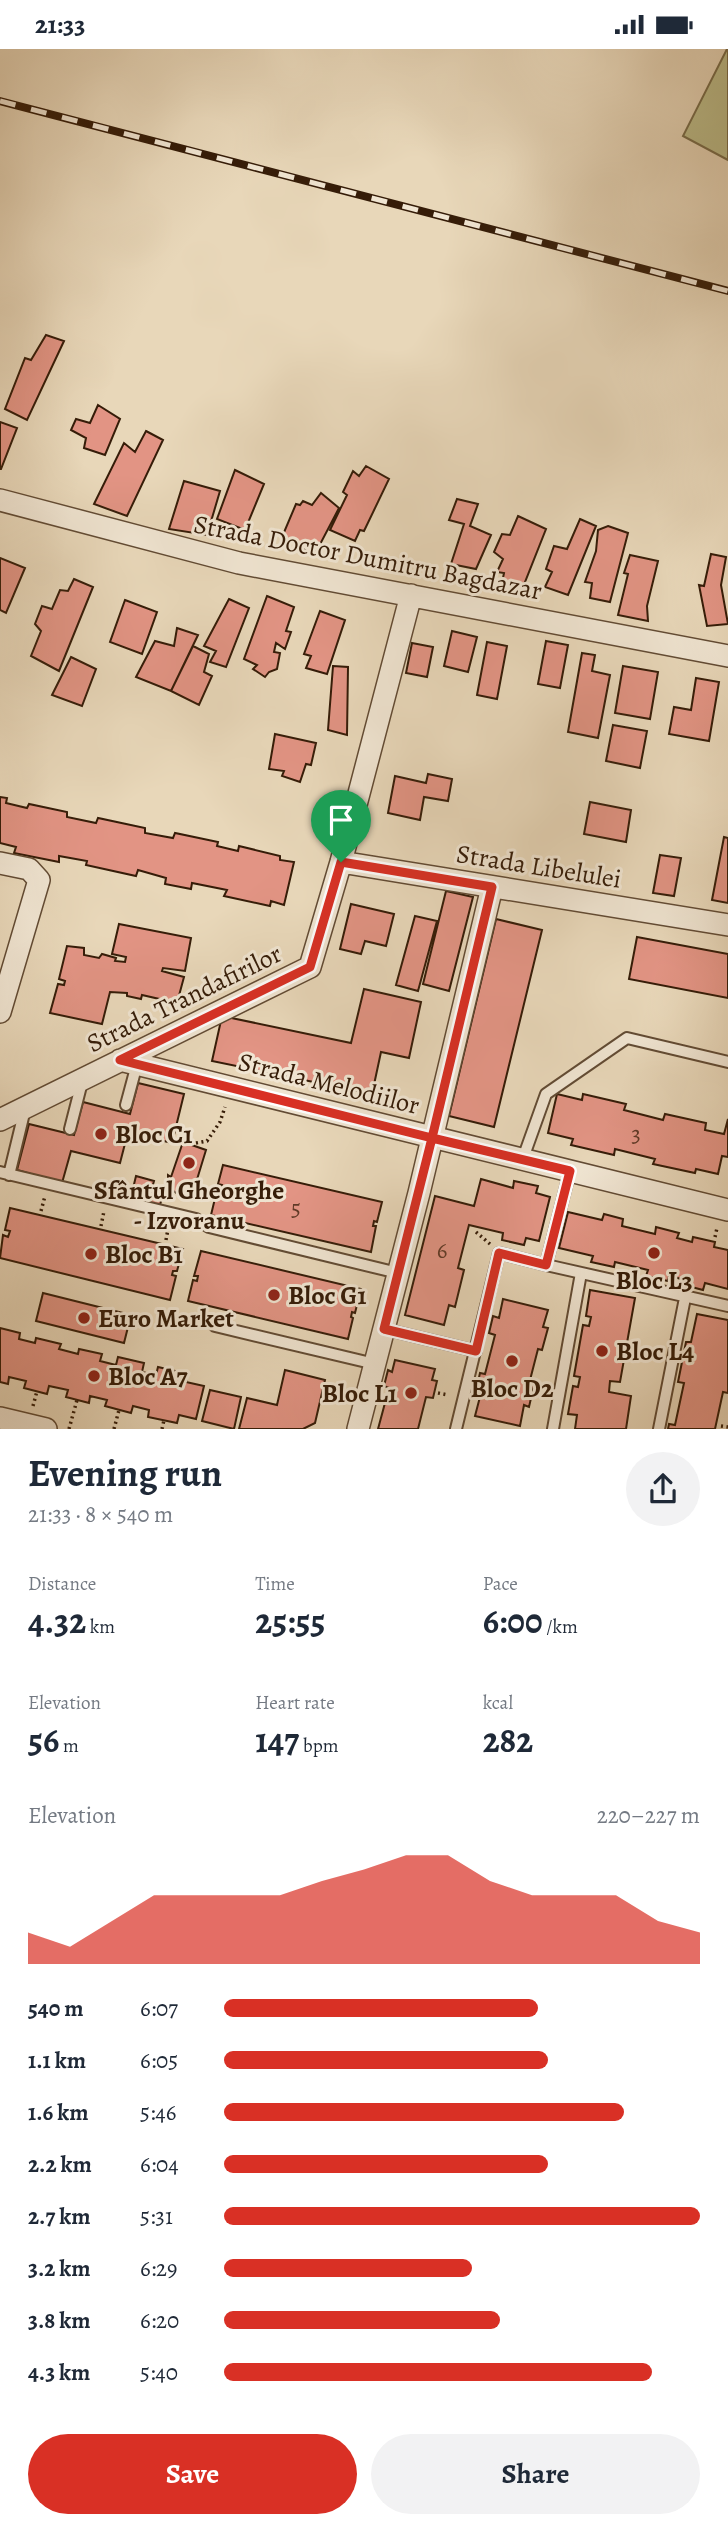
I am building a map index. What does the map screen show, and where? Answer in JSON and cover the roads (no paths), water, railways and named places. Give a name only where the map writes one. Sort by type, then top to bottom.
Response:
[{"type":"street","name":"Strada Doctor Dumitru Bagdazar","points":[[0,500],[239,563],[728,656]]},
{"type":"street","name":"Strada Trandafirilor","points":[[0,1120],[82,1079],[128,1062],[310,967],[341,862],[411,595]]},
{"type":"street","name":"Strada Libelulei","points":[[341,862],[728,925]]},
{"type":"street","points":[[0,863],[29,869],[39,880],[0,1012]]},
{"type":"street","points":[[358,1429],[492,887]]},
{"type":"street","name":"Strada Melodiilor","points":[[128,1062],[728,1210]]},
{"type":"street","points":[[7,1423],[46,1429]]},
{"type":"lane","points":[[522,1161],[546,1094],[627,1038],[728,1062]]},
{"type":"lane","points":[[126,1105],[128,1062]]},
{"type":"lane","points":[[70,1129],[82,1079]]},
{"type":"lane","points":[[26,1107],[5,1173],[196,1219],[209,1227],[398,1273]]},
{"type":"lane","points":[[546,1265],[570,1171]]},
{"type":"lane","points":[[456,1429],[499,1253],[685,1298],[728,1305]]},
{"type":"lane","points":[[553,1429],[582,1273]]},
{"type":"lane","points":[[659,1429],[685,1298]]},
{"type":"lane","points":[[215,1326],[375,1364]]},
{"type":"lane","points":[[384,1329],[476,1351]]},
{"type":"railway","points":[[0,101],[728,291]]},
{"type":"place","name":"Bloc C1","points":[[101,1134]]},
{"type":"place","name":"Sfântul Gheorghe - Izvoranu","points":[[189,1163]]},
{"type":"place","name":"Bloc L3","points":[[654,1253]]},
{"type":"place","name":"Bloc B1","points":[[91,1254]]},
{"type":"place","name":"Bloc G1","points":[[274,1295]]},
{"type":"place","name":"Euro Market","points":[[84,1318]]},
{"type":"place","name":"Bloc L4","points":[[602,1351]]},
{"type":"place","name":"Bloc D2","points":[[512,1361]]},
{"type":"place","name":"Bloc A7","points":[[94,1376]]},
{"type":"place","name":"Bloc L1","points":[[411,1393]]}]
